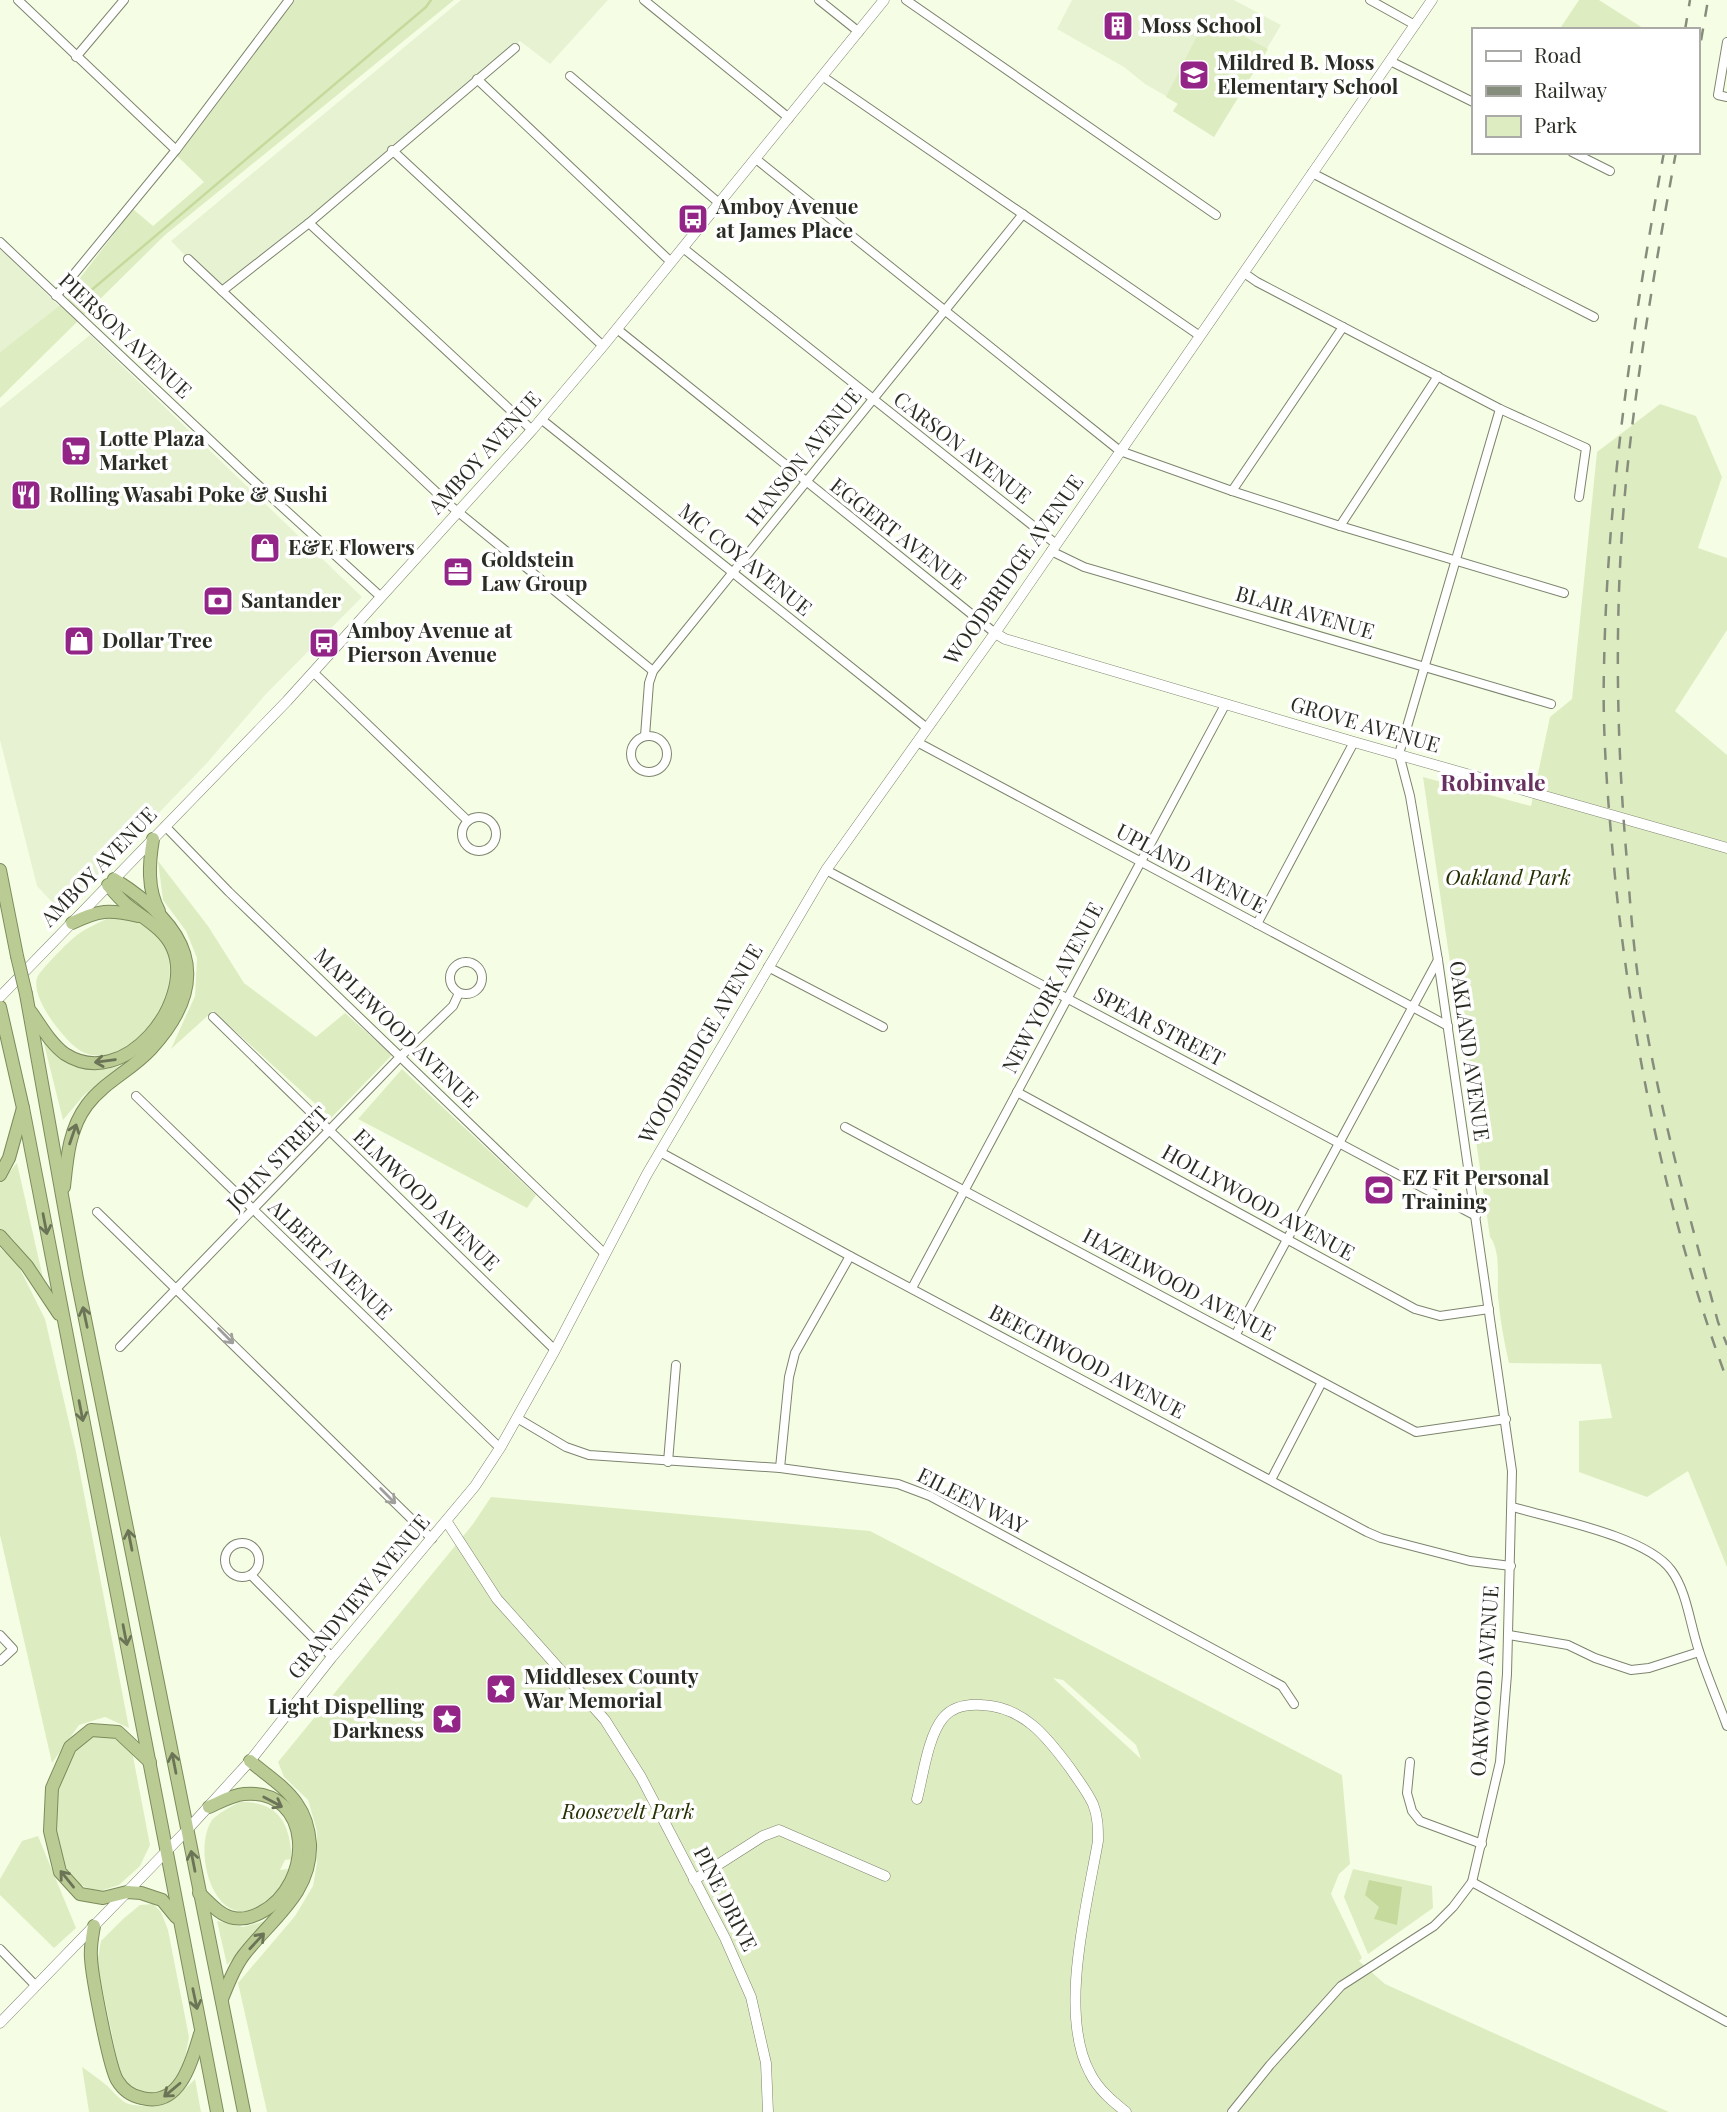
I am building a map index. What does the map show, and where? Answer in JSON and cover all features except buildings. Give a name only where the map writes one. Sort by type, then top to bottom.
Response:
[{"type":"highway","points":[[63,1201],[68,1149],[75,1126],[86,1105],[101,1089],[152,1048],[180,1006],[187,984],[188,966],[183,945],[152,899],[150,857],[153,839]]},
{"type":"highway","points":[[0,870],[244,2112]]},
{"type":"highway","points":[[111,882],[139,896],[164,920]]},
{"type":"highway","points":[[27,1001],[48,1037],[64,1053],[85,1063],[103,1064],[125,1057],[146,1041],[174,994],[177,966],[173,950],[162,932],[124,903],[111,882]]},
{"type":"highway","points":[[72,923],[95,912],[113,910],[143,917]]},
{"type":"highway","points":[[1,1010],[23,1108],[217,2112]]},
{"type":"highway","points":[[0,1175],[9,1158],[23,1108]]},
{"type":"highway","points":[[0,1236],[27,1266],[63,1320]]},
{"type":"highway","points":[[150,1762],[118,1732],[91,1730],[69,1747],[52,1788],[50,1831],[60,1872],[80,1894],[103,1898],[127,1892],[141,1893],[162,1900],[178,1919]]},
{"type":"highway","points":[[222,1999],[243,1956],[289,1904],[304,1881],[310,1856],[309,1833],[299,1806],[250,1761]]},
{"type":"highway","points":[[199,1893],[219,1911],[233,1919],[254,1916],[279,1900],[289,1888],[296,1873],[299,1855],[299,1838],[295,1823],[279,1803],[253,1794],[240,1794],[209,1807]]},
{"type":"highway","points":[[94,1926],[91,1942],[94,1975],[115,2076],[127,2092],[136,2097],[157,2100],[175,2090],[188,2071],[201,2031]]},
{"type":"street","points":[[18,0],[176,150]]},
{"type":"street","points":[[76,57],[124,0]]},
{"type":"street","points":[[57,296],[176,150],[289,0]]},
{"type":"street","points":[[644,0],[789,118]]},
{"type":"street","points":[[819,0],[859,32]]},
{"type":"street","name":"AMBOY AVENUE","points":[[0,997],[313,672],[541,419],[884,0]]},
{"type":"street","points":[[906,0],[1216,215]]},
{"type":"street","points":[[1370,0],[1415,25]]},
{"type":"street","name":"WOODBRIDGE AVENUE","points":[[647,1174],[826,870],[995,633],[1432,0]]},
{"type":"street","points":[[1723,96],[1727,43]]},
{"type":"street","points":[[222,292],[309,223],[515,48]]},
{"type":"street","points":[[1390,61],[1472,102]]},
{"type":"street","points":[[570,76],[719,202]]},
{"type":"street","points":[[822,76],[1200,336]]},
{"type":"street","points":[[477,79],[671,262]]},
{"type":"street","points":[[392,150],[603,346]]},
{"type":"street","points":[[1576,154],[1610,171]]},
{"type":"street","points":[[756,159],[1120,451],[1340,526],[1564,593]]},
{"type":"street","points":[[1312,173],[1594,317]]},
{"type":"street","name":"HANSON AVENUE","points":[[645,736],[649,683],[653,671],[1023,215]]},
{"type":"street","points":[[309,223],[531,430]]},
{"type":"street","name":"PIERSON AVENUE","points":[[0,242],[246,474],[382,597]]},
{"type":"street","name":"CARSON AVENUE","points":[[683,248],[1054,548]]},
{"type":"street","points":[[188,259],[458,512],[653,671]]},
{"type":"street","points":[[1244,273],[1500,409],[1586,448],[1578,497]]},
{"type":"street","points":[[1231,491],[1343,327]]},
{"type":"street","name":"EGGERT AVENUE","points":[[617,328],[995,633]]},
{"type":"street","points":[[1340,526],[1438,376]]},
{"type":"street","points":[[1399,754],[1500,409]]},
{"type":"street","name":"MC COY AVENUE","points":[[541,419],[927,728]]},
{"type":"street","name":"BLAIR AVENUE","points":[[1054,548],[1084,567],[1551,704]]},
{"type":"street","name":"GROVE AVENUE","points":[[995,633],[1005,639],[1354,743],[1727,848]]},
{"type":"street","points":[[313,672],[468,821]]},
{"type":"street","name":"NEW YORK AVENUE","points":[[912,1288],[1225,705]]},
{"type":"street","name":"HANSON AVENUE","points":[[645,736],[662,740],[667,751],[661,767],[650,771],[635,764],[632,753],[635,743],[645,736]]},
{"type":"street","name":"UPLAND AVENUE","points":[[917,742],[1448,1026]]},
{"type":"street","points":[[1257,924],[1354,743]]},
{"type":"street","name":"OAKLAND AVENUE","points":[[1399,754],[1410,796],[1438,960],[1508,1437]]},
{"type":"street","points":[[480,817],[492,823],[496,837],[491,846],[478,851],[466,845],[462,831],[468,821],[480,817]]},
{"type":"street","name":"MAPLEWOOD AVENUE","points":[[165,826],[239,901],[604,1253]]},
{"type":"street","name":"SPEAR STREET","points":[[826,870],[1476,1216]]},
{"type":"street","points":[[1236,1334],[1438,960]]},
{"type":"street","name":"JOHN STREET","points":[[460,963],[473,964],[482,974],[481,984],[472,994],[459,993],[450,983],[452,970],[460,963]]},
{"type":"street","points":[[768,967],[883,1027]]},
{"type":"street","name":"JOHN STREET","points":[[120,1347],[400,1057],[453,1006],[459,993]]},
{"type":"street","name":"ELMWOOD AVENUE","points":[[213,1017],[555,1350]]},
{"type":"street","name":"HOLLYWOOD AVENUE","points":[[1017,1093],[1427,1314],[1453,1316],[1489,1309]]},
{"type":"street","name":"ALBERT AVENUE","points":[[136,1096],[500,1448]]},
{"type":"street","name":"HAZELWOOD AVENUE","points":[[845,1127],[1416,1432],[1506,1419]]},
{"type":"street","name":"BEECHWOOD AVENUE","points":[[660,1152],[1381,1538],[1470,1561],[1511,1566]]},
{"type":"street","name":"GRANDVIEW AVENUE","points":[[0,2023],[250,1761],[332,1657],[475,1486],[500,1448],[555,1350],[647,1174]]},
{"type":"street","points":[[97,1212],[432,1539]]},
{"type":"street","points":[[780,1468],[789,1377],[795,1353],[850,1256]]},
{"type":"street","points":[[668,1462],[676,1365]]},
{"type":"street","points":[[1271,1480],[1322,1382]]},
{"type":"street","name":"EILEEN WAY","points":[[517,1418],[566,1447],[589,1455],[780,1468],[898,1484],[930,1496],[1282,1686],[1294,1704]]},
{"type":"street","name":"OAKWOOD AVENUE","points":[[1232,2112],[1341,1986],[1434,1926],[1472,1882],[1500,1762],[1509,1635],[1513,1507],[1508,1437]]},
{"type":"street","points":[[1513,1507],[1609,1534],[1644,1549],[1671,1569],[1679,1585],[1699,1652],[1727,1726]]},
{"type":"street","name":"PINE DRIVE","points":[[447,1522],[496,1599],[592,1704],[617,1737],[725,1938],[751,1997],[766,2063],[768,2112]]},
{"type":"street","points":[[245,1543],[256,1550],[259,1564],[251,1575],[238,1578],[227,1570],[224,1557],[232,1546],[245,1543]]},
{"type":"street","points":[[251,1575],[332,1657]]},
{"type":"street","points":[[0,1635],[13,1649],[0,1661]]},
{"type":"street","points":[[1509,1635],[1568,1645],[1630,1670],[1648,1668],[1699,1652]]},
{"type":"street","points":[[917,1799],[939,1725],[952,1710],[972,1705],[1002,1707],[1029,1721],[1053,1745],[1086,1791],[1094,1805],[1098,1841],[1078,1961],[1076,1992],[1079,2040],[1084,2062],[1091,2076],[1126,2112]]},
{"type":"street","points":[[1410,1762],[1407,1793],[1412,1811],[1420,1821],[1482,1844]]},
{"type":"street","points":[[694,1880],[764,1836],[779,1830],[885,1876]]},
{"type":"street","points":[[1472,1882],[1727,2022]]},
{"type":"street","points":[[0,1949],[35,1985]]},
{"type":"shaded area","points":[[461,0],[608,0],[550,64],[520,41],[220,291],[171,241]]},
{"type":"shaded area","name":"Mildred B. Moss Elementary School","points":[[1072,0],[1234,0],[1281,25],[1214,137],[1173,111],[1178,103],[1145,84],[1124,67],[1057,29]]},
{"type":"shaded area","points":[[0,249],[59,306],[0,352]]},
{"type":"shaded area","points":[[90,335],[362,597],[265,695],[207,763],[62,913],[37,886],[0,740],[0,408]]},
{"type":"shaded area","points":[[1369,1880],[1402,1887],[1397,1925],[1374,1919],[1379,1907],[1365,1895]]},
{"type":"green space","points":[[284,0],[454,0],[165,235],[0,398],[0,352],[73,295],[70,291],[133,209],[153,226],[204,182],[170,149]]},
{"type":"green space","points":[[1579,0],[1599,0],[1643,28],[1560,28]]},
{"type":"green space","points":[[1213,20],[1268,49],[1214,137],[1173,111],[1178,104],[1166,97],[1202,26]]},
{"type":"green space","name":"Oakland Park","points":[[1660,404],[1696,416],[1722,477],[1698,548],[1727,558],[1727,630],[1675,711],[1727,755],[1727,1567],[1688,1471],[1647,1497],[1579,1472],[1579,1421],[1612,1418],[1601,1364],[1509,1363],[1498,1297],[1496,1250],[1490,1237],[1423,777],[1531,806],[1550,717],[1572,699],[1597,452]]},
{"type":"green space","points":[[158,861],[208,926],[244,983],[316,1037],[345,1013],[392,1055],[331,1118],[213,1011],[171,1049],[195,996],[197,958],[186,931],[163,900]]},
{"type":"green space","points":[[115,915],[143,922],[156,932],[170,965],[168,987],[159,1009],[146,1029],[129,1045],[110,1054],[91,1055],[74,1046],[61,1033],[42,1005],[36,986],[37,978],[49,962],[77,935]]},
{"type":"green space","points":[[43,1040],[62,1058],[78,1068],[97,1070],[123,1065],[84,1095],[63,1120]]},
{"type":"green space","points":[[402,1069],[536,1195],[527,1208],[358,1119]]},
{"type":"green space","points":[[17,1163],[43,1278],[12,1238],[0,1230],[0,1183]]},
{"type":"green space","points":[[0,1248],[17,1263],[45,1319],[76,1452],[129,1728],[105,1717],[79,1725],[52,1763],[0,1535]]},
{"type":"green space","name":"Roosevelt Park","points":[[491,1497],[870,1531],[1342,1775],[1350,1864],[1339,1874],[1331,1894],[1362,1958],[1359,1961],[1385,1984],[1669,2112],[267,2112],[238,1983],[295,1916],[313,1886],[317,1863],[317,1831],[308,1800],[284,1777],[278,1762],[473,1524]],"holes":[[[1053,1678],[1063,1680],[1136,1745],[1141,1759]]]},
{"type":"green space","points":[[92,1733],[117,1739],[132,1751],[150,1845],[140,1866],[119,1885],[97,1892],[72,1881],[58,1842],[55,1822],[59,1784],[66,1766]]},
{"type":"green space","points":[[239,1802],[263,1805],[272,1810],[285,1824],[291,1846],[292,1859],[285,1860],[280,1870],[289,1869],[283,1882],[268,1899],[250,1910],[235,1910],[223,1902],[213,1889],[204,1853],[206,1835],[212,1820]]},
{"type":"green space","points":[[38,1836],[76,1928],[54,1948],[0,1895],[0,1879],[22,1841]]},
{"type":"green space","points":[[1353,1869],[1432,1886],[1433,1908],[1368,1954],[1344,1897]]},
{"type":"green space","points":[[153,1904],[161,1912],[168,1930],[189,2037],[184,2063],[171,2086],[153,2096],[134,2093],[121,2078],[97,1963],[101,1941],[140,1905]]},
{"type":"green space","points":[[269,1920],[227,1965],[217,1921],[243,1927]]},
{"type":"green space","points":[[82,2067],[123,2101],[135,2105],[145,2106],[164,2101],[181,2092],[195,2079],[201,2112],[89,2112]]},
{"type":"waterway","points":[[88,293],[431,0]]},
{"type":"railway","points":[[1685,28],[1690,0]]},
{"type":"railway","points":[[1699,52],[1708,0]]},
{"type":"railway","points":[[1664,154],[1632,345],[1616,474],[1606,603],[1605,750],[1616,887],[1643,1075],[1687,1260],[1727,1380]]},
{"type":"railway","points":[[1676,154],[1636,399],[1622,529],[1618,672],[1623,815],[1632,922],[1645,1021],[1678,1172],[1718,1322],[1727,1345]]},
{"type":"place","name":"Moss School","points":[[1118,26]]},
{"type":"place","name":"Mildred B. Moss Elementary School","points":[[1194,75]]},
{"type":"place","name":"Amboy Avenue at James Place","points":[[693,219]]},
{"type":"place","name":"Lotte Plaza Market","points":[[76,451]]},
{"type":"place","name":"Rolling Wasabi Poke & Sushi","points":[[26,495]]},
{"type":"place","name":"E&E Flowers","points":[[265,548]]},
{"type":"place","name":"Goldstein Law Group","points":[[458,572]]},
{"type":"place","name":"Santander","points":[[218,601]]},
{"type":"place","name":"Dollar Tree","points":[[79,641]]},
{"type":"place","name":"Amboy Avenue at Pierson Avenue","points":[[324,643]]},
{"type":"place","name":"EZ Fit Personal Training","points":[[1379,1190]]},
{"type":"place","name":"Middlesex County War Memorial","points":[[501,1689]]},
{"type":"place","name":"Light Dispelling Darkness","points":[[447,1719]]},
{"type":"district","name":"Robinvale","points":[[1493,783]]}]
